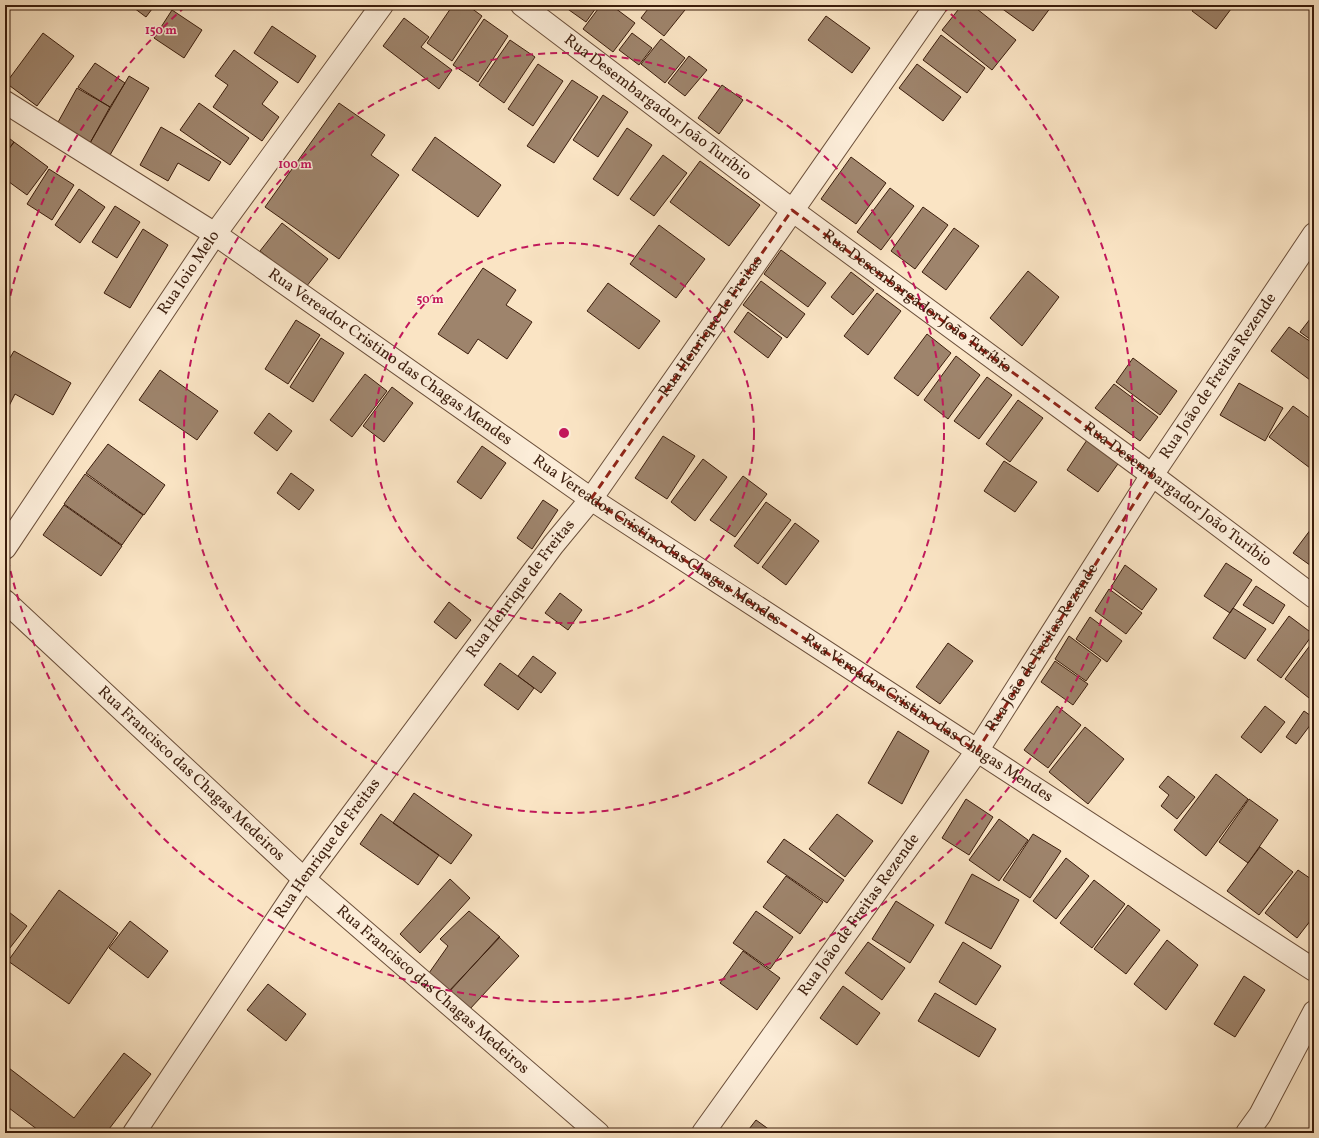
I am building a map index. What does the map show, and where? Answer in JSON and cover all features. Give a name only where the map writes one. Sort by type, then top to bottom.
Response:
[{"type":"street","name":"Rua Ioio Melo","points":[[5,548],[215,234],[382,5]]},
{"type":"street","name":"Rua Desembargador João Turíbio","points":[[522,5],[792,210],[1152,475],[1314,597]]},
{"type":"street","name":"Rua Henrique de Freitas","points":[[134,1133],[304,879],[553,545],[591,499],[936,5]]},
{"type":"street","name":"Rua Vereador Cristino das Chagas Mendes","points":[[5,102],[215,234],[591,499],[1314,970]]},
{"type":"street","name":"Rua João de Freitas Rezende","points":[[703,1133],[976,751],[1152,475],[1314,234]]},
{"type":"street","name":"Rua Francisco das Chagas Medeiros","points":[[5,601],[304,879],[598,1133]]},
{"type":"street","points":[[1246,1133],[1260,1115],[1314,1012]]},
{"type":"highlighted area","points":[[792,210],[1152,475],[977,751],[591,499]]},
{"type":"building","points":[[130,5],[155,5],[146,17]]},
{"type":"building","points":[[453,5],[467,5],[482,16],[452,61],[427,43]]},
{"type":"building","points":[[562,5],[598,5],[586,22]]},
{"type":"building","points":[[601,5],[611,5],[635,23],[613,52],[583,29]]},
{"type":"building","points":[[651,5],[689,5],[664,36],[641,18]]},
{"type":"building","points":[[962,5],[972,5],[1016,40],[992,70],[942,30]]},
{"type":"building","points":[[997,5],[1047,5],[1051,7],[1033,31]]},
{"type":"building","points":[[1196,5],[1234,5],[1216,29],[1192,11]]},
{"type":"building","points":[[172,10],[202,30],[184,58],[154,38]]},
{"type":"building","points":[[826,16],[870,48],[852,73],[808,40]]},
{"type":"building","points":[[404,18],[429,37],[421,47],[452,70],[439,89],[383,46]]},
{"type":"building","points":[[484,19],[508,36],[478,82],[453,65]]},
{"type":"building","points":[[272,26],[316,56],[298,83],[254,53]]},
{"type":"building","points":[[43,33],[74,56],[37,106],[6,83]]},
{"type":"building","points":[[632,33],[652,48],[639,65],[619,50]]},
{"type":"building","points":[[941,35],[985,68],[967,93],[923,60]]},
{"type":"building","points":[[661,39],[685,58],[665,83],[641,64]]},
{"type":"building","points":[[510,40],[535,57],[504,103],[479,85]]},
{"type":"building","points":[[234,50],[278,82],[262,104],[279,117],[262,141],[213,107],[228,85],[215,76]]},
{"type":"building","points":[[689,56],[707,70],[685,96],[668,83]]},
{"type":"building","points":[[95,63],[125,83],[110,107],[78,87]]},
{"type":"building","points":[[538,64],[563,81],[533,126],[508,109]]},
{"type":"building","points":[[917,64],[961,97],[943,121],[899,88]]},
{"type":"building","points":[[129,76],[149,88],[110,155],[90,143]]},
{"type":"building","points":[[572,80],[598,97],[554,163],[527,146]]},
{"type":"building","points":[[722,85],[743,100],[719,134],[698,118]]},
{"type":"building","points":[[77,88],[110,107],[90,143],[57,124]]},
{"type":"building","points":[[603,95],[628,112],[598,157],[573,140]]},
{"type":"building","points":[[199,103],[249,138],[230,165],[180,130]]},
{"type":"building","points":[[339,103],[385,135],[371,155],[399,175],[339,259],[265,207]]},
{"type":"building","points":[[161,127],[221,162],[209,181],[178,163],[168,181],[140,165]]},
{"type":"building","points":[[627,128],[652,145],[618,196],[593,179]]},
{"type":"building","points":[[5,135],[14,142],[5,154]]},
{"type":"building","points":[[435,137],[501,185],[478,217],[412,170]]},
{"type":"building","points":[[14,142],[48,167],[27,195],[5,179],[5,154]]},
{"type":"building","points":[[663,155],[687,173],[654,216],[630,199]]},
{"type":"building","points":[[851,157],[886,183],[856,224],[821,199]]},
{"type":"building","points":[[700,161],[760,205],[729,246],[670,202]]},
{"type":"building","points":[[49,169],[74,185],[52,220],[27,204]]},
{"type":"building","points":[[890,188],[914,206],[881,250],[857,232]]},
{"type":"building","points":[[79,189],[105,207],[80,243],[55,225]]},
{"type":"building","points":[[115,206],[140,222],[117,258],[92,242]]},
{"type":"building","points":[[923,207],[948,225],[915,269],[891,251]]},
{"type":"building","points":[[282,223],[328,259],[306,287],[260,251]]},
{"type":"building","points":[[659,225],[705,259],[676,298],[630,264]]},
{"type":"building","points":[[954,228],[979,246],[946,290],[922,272]]},
{"type":"building","points":[[143,229],[168,245],[130,308],[104,293]]},
{"type":"building","points":[[781,250],[826,283],[808,307],[764,274]]},
{"type":"building","points":[[483,268],[516,290],[506,305],[532,322],[507,359],[478,339],[468,354],[438,334]]},
{"type":"building","points":[[1028,271],[1059,297],[1022,346],[990,318]]},
{"type":"building","points":[[851,272],[874,290],[853,315],[831,297]]},
{"type":"building","points":[[761,281],[805,314],[787,338],[743,305]]},
{"type":"building","points":[[608,283],[660,321],[639,349],[587,311]]},
{"type":"building","points":[[877,293],[901,311],[868,355],[844,336]]},
{"type":"building","points":[[748,312],[782,338],[768,358],[734,332]]},
{"type":"building","points":[[1314,314],[1314,342],[1300,332]]},
{"type":"building","points":[[296,320],[320,335],[288,384],[265,369]]},
{"type":"building","points":[[1289,327],[1314,344],[1314,374],[1310,380],[1271,351]]},
{"type":"building","points":[[927,334],[951,353],[918,396],[894,378]]},
{"type":"building","points":[[321,338],[344,353],[313,402],[290,387]]},
{"type":"building","points":[[14,351],[71,383],[53,415],[15,394],[9,406],[5,404],[5,366]]},
{"type":"building","points":[[956,356],[980,375],[948,419],[924,400]]},
{"type":"building","points":[[1133,358],[1177,391],[1160,415],[1116,382]]},
{"type":"building","points":[[160,370],[218,411],[197,440],[139,400]]},
{"type":"building","points":[[365,374],[387,391],[352,437],[330,420]]},
{"type":"building","points":[[987,377],[1012,395],[979,439],[954,421]]},
{"type":"building","points":[[1239,383],[1283,408],[1265,441],[1220,415]]},
{"type":"building","points":[[1114,384],[1158,417],[1140,441],[1095,408]]},
{"type":"building","points":[[392,387],[413,403],[384,442],[363,426]]},
{"type":"building","points":[[1018,400],[1043,418],[1010,462],[986,444]]},
{"type":"building","points":[[1293,406],[1314,421],[1314,471],[1269,437]]},
{"type":"building","points":[[269,413],[292,431],[277,451],[254,433]]},
{"type":"building","points":[[663,436],[695,456],[667,499],[635,478]]},
{"type":"building","points":[[1087,440],[1120,461],[1098,492],[1067,470]]},
{"type":"building","points":[[108,444],[165,485],[144,515],[86,473]]},
{"type":"building","points":[[482,446],[506,463],[481,499],[457,482]]},
{"type":"building","points":[[703,459],[727,477],[695,521],[671,502]]},
{"type":"building","points":[[1004,461],[1037,482],[1015,512],[984,491]]},
{"type":"building","points":[[291,473],[314,490],[299,510],[277,493]]},
{"type":"building","points":[[85,474],[143,515],[122,545],[64,504]]},
{"type":"building","points":[[743,476],[767,494],[735,537],[710,520]]},
{"type":"building","points":[[543,500],[558,510],[532,549],[517,538]]},
{"type":"building","points":[[766,502],[791,520],[758,564],[734,546]]},
{"type":"building","points":[[64,505],[122,546],[101,576],[43,535]]},
{"type":"building","points":[[795,523],[819,541],[786,585],[762,567]]},
{"type":"building","points":[[1314,525],[1314,568],[1293,553]]},
{"type":"building","points":[[1226,563],[1252,580],[1230,613],[1204,596]]},
{"type":"building","points":[[1125,565],[1157,589],[1142,610],[1111,587]]},
{"type":"building","points":[[1256,586],[1285,605],[1273,624],[1243,605]]},
{"type":"building","points":[[1109,589],[1142,613],[1126,634],[1095,611]]},
{"type":"building","points":[[560,593],[582,610],[568,630],[545,613]]},
{"type":"building","points":[[449,602],[471,620],[456,639],[434,622]]},
{"type":"building","points":[[1233,608],[1266,629],[1245,659],[1213,638]]},
{"type":"building","points":[[1289,616],[1313,634],[1281,678],[1257,660]]},
{"type":"building","points":[[1090,617],[1122,641],[1107,662],[1076,639]]},
{"type":"building","points":[[1069,636],[1101,660],[1086,681],[1055,659]]},
{"type":"building","points":[[1314,640],[1314,691],[1309,698],[1285,679]]},
{"type":"building","points":[[948,643],[973,661],[940,704],[916,687]]},
{"type":"building","points":[[533,656],[556,673],[541,693],[518,676]]},
{"type":"building","points":[[1055,661],[1088,684],[1073,705],[1041,682]]},
{"type":"building","points":[[500,663],[534,688],[518,710],[484,685]]},
{"type":"building","points":[[1057,706],[1081,725],[1048,768],[1024,750]]},
{"type":"building","points":[[1265,706],[1285,722],[1261,753],[1241,737]]},
{"type":"building","points":[[1304,711],[1314,718],[1314,720],[1296,744],[1286,737]]},
{"type":"building","points":[[1085,727],[1124,759],[1088,804],[1049,772]]},
{"type":"building","points":[[898,731],[929,751],[902,804],[868,783]]},
{"type":"building","points":[[1216,774],[1248,799],[1206,856],[1174,830]]},
{"type":"building","points":[[1168,776],[1195,797],[1177,819],[1161,806],[1169,795],[1159,787]]},
{"type":"building","points":[[414,793],[472,835],[451,864],[393,823]]},
{"type":"building","points":[[966,799],[993,817],[969,855],[942,838]]},
{"type":"building","points":[[1249,799],[1278,820],[1248,863],[1219,842]]},
{"type":"building","points":[[381,814],[439,855],[418,885],[360,844]]},
{"type":"building","points":[[837,814],[873,841],[845,877],[809,849]]},
{"type":"building","points":[[999,819],[1028,840],[999,881],[969,860]]},
{"type":"building","points":[[1033,834],[1061,851],[1030,898],[1003,880]]},
{"type":"building","points":[[784,839],[844,880],[827,903],[767,862]]},
{"type":"building","points":[[1260,847],[1293,872],[1259,915],[1227,891]]},
{"type":"building","points":[[1066,858],[1089,876],[1056,919],[1033,901]]},
{"type":"building","points":[[1298,870],[1314,881],[1314,916],[1297,938],[1265,913]]},
{"type":"building","points":[[972,874],[1019,900],[991,949],[945,923]]},
{"type":"building","points":[[786,876],[823,902],[800,934],[763,907]]},
{"type":"building","points":[[450,879],[470,898],[420,953],[400,934]]},
{"type":"building","points":[[1094,880],[1125,904],[1092,948],[1060,923]]},
{"type":"building","points":[[59,890],[118,933],[69,1004],[8,961]]},
{"type":"building","points":[[896,901],[934,925],[910,963],[872,939]]},
{"type":"building","points":[[1128,905],[1160,930],[1126,974],[1094,949]]},
{"type":"building","points":[[5,909],[27,926],[6,953],[5,952]]},
{"type":"building","points":[[469,911],[500,937],[449,991],[429,973],[448,946],[440,939]]},
{"type":"building","points":[[756,911],[793,937],[770,969],[733,943]]},
{"type":"building","points":[[130,921],[168,951],[148,978],[109,948]]},
{"type":"building","points":[[499,937],[519,956],[469,1010],[449,992]]},
{"type":"building","points":[[1167,940],[1198,965],[1166,1010],[1134,984]]},
{"type":"building","points":[[868,942],[905,968],[882,1000],[845,973]]},
{"type":"building","points":[[963,942],[1001,966],[976,1005],[939,982]]},
{"type":"building","points":[[743,951],[780,978],[757,1010],[720,983]]},
{"type":"building","points":[[1244,976],[1265,990],[1235,1037],[1214,1024]]},
{"type":"building","points":[[268,984],[306,1014],[286,1041],[247,1010]]},
{"type":"building","points":[[843,986],[880,1013],[857,1045],[820,1018]]},
{"type":"building","points":[[935,993],[996,1029],[979,1057],[918,1021]]},
{"type":"building","points":[[124,1053],[151,1074],[106,1133],[42,1133],[5,1105],[5,1065],[74,1118]]},
{"type":"building","points":[[756,1120],[774,1133],[746,1133]]}]
